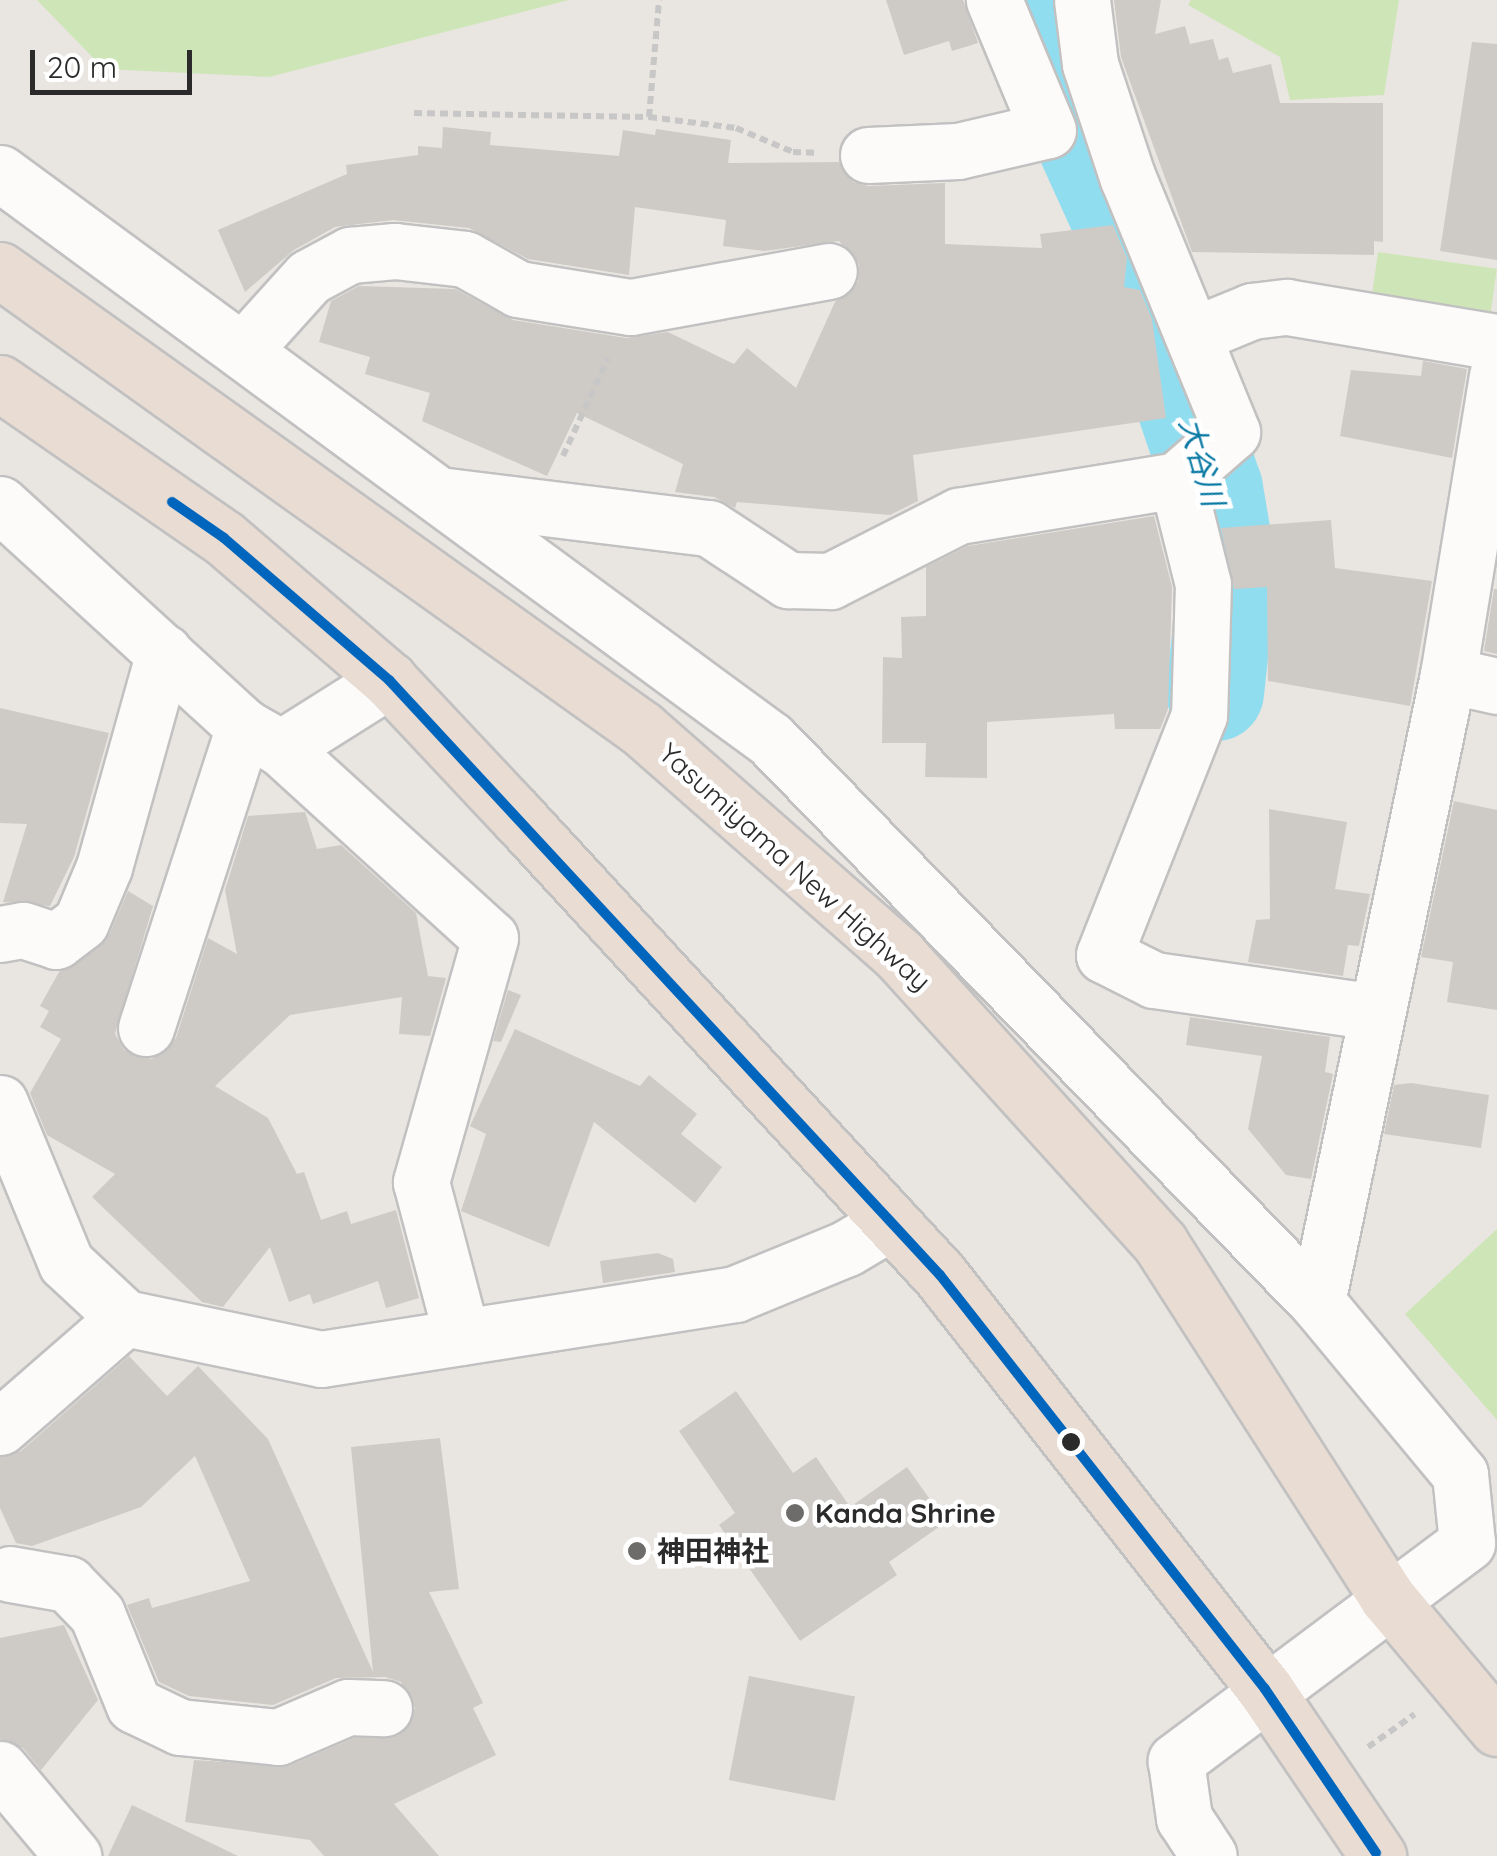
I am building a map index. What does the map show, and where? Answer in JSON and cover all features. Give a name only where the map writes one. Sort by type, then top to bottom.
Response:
[{"type":"highway","name":"Yasumiyama New Highway","points":[[0,270],[642,729],[899,955],[1160,1243],[1387,1597],[1497,1728]]},
{"type":"highway","points":[[0,383],[224,538],[389,680],[940,1275],[1265,1688],[1378,1856]]},
{"type":"street","points":[[868,154],[958,151],[1048,130],[994,0]]},
{"type":"street","points":[[447,496],[541,504],[709,528],[788,580],[830,581],[958,516],[1177,480],[1232,432],[1196,334],[1128,180],[1090,64],[1082,0]]},
{"type":"street","points":[[0,173],[447,496],[771,740],[1317,1302],[1460,1474],[1467,1542],[1265,1688],[1176,1762],[1184,1818],[1209,1856]]},
{"type":"street","points":[[243,350],[309,277],[350,255],[396,251],[464,259],[518,289],[631,307],[829,271]]},
{"type":"street","points":[[1196,334],[1252,311],[1287,307],[1497,342]]},
{"type":"street","points":[[1317,1302],[1375,1012],[1472,681],[1497,375]]},
{"type":"street","points":[[1177,480],[1203,584],[1198,715],[1104,956],[1154,980],[1375,1012]]},
{"type":"street","points":[[0,504],[490,938],[421,1182],[462,1337]]},
{"type":"street","points":[[2,933],[23,930],[56,941],[81,922],[104,867],[164,652]]},
{"type":"street","points":[[146,1028],[262,737],[389,680]]},
{"type":"street","points":[[0,1103],[66,1263],[125,1318],[321,1359],[736,1294],[847,1248],[890,1222]]},
{"type":"street","points":[[0,1427],[125,1318]]},
{"type":"street","points":[[3,1572],[68,1584],[97,1614],[134,1705],[180,1727],[278,1737],[348,1707],[384,1708]]},
{"type":"street","points":[[0,1769],[73,1856]]},
{"type":"path","points":[[649,116],[659,0]]},
{"type":"path","points":[[414,113],[649,116],[736,128],[792,152],[868,154]]},
{"type":"path","points":[[541,504],[631,307]]},
{"type":"green space","points":[[37,0],[569,0],[269,77],[104,69]]},
{"type":"green space","points":[[1191,0],[1399,0],[1384,95],[1290,100],[1280,57],[1188,5]]},
{"type":"green space","points":[[1378,252],[1497,269],[1488,332],[1369,315]]},
{"type":"green space","points":[[1497,1229],[1497,1420],[1405,1314]]},
{"type":"building","points":[[886,0],[963,0],[978,43],[952,51],[949,41],[904,55]]},
{"type":"building","points":[[1114,0],[1161,0],[1155,34],[1185,26],[1190,44],[1213,39],[1219,60],[1228,57],[1233,73],[1271,64],[1280,103],[1383,103],[1383,242],[1374,241],[1374,255],[1192,252],[1121,57]]},
{"type":"building","points":[[1472,42],[1497,44],[1497,260],[1440,251]]},
{"type":"building","points":[[443,127],[491,132],[490,145],[619,156],[623,130],[655,135],[656,129],[731,140],[728,163],[839,162],[853,182],[868,186],[945,183],[945,244],[1042,248],[1040,234],[1113,225],[1127,258],[1124,287],[1140,290],[1152,319],[1166,418],[913,455],[918,501],[890,515],[737,502],[735,508],[714,497],[675,492],[683,464],[577,413],[547,476],[422,421],[430,393],[365,374],[370,357],[319,342],[331,301],[359,286],[455,289],[513,320],[626,338],[668,332],[734,364],[747,348],[796,388],[835,302],[858,282],[859,264],[839,241],[764,251],[723,246],[726,220],[635,207],[629,275],[528,259],[469,228],[393,220],[335,227],[294,250],[245,292],[218,230],[347,174],[346,165],[418,155],[418,146],[442,148]]},
{"type":"building","points":[[1423,361],[1467,369],[1452,458],[1340,436],[1351,370],[1421,376]]},
{"type":"building","points":[[1154,516],[1172,587],[1168,709],[1160,729],[1115,729],[1114,714],[987,722],[987,778],[925,777],[926,743],[882,743],[883,657],[902,658],[901,617],[926,616],[926,567],[968,546]]},
{"type":"building","points":[[1331,520],[1335,568],[1432,581],[1410,706],[1268,681],[1267,587],[1234,589],[1221,528]]},
{"type":"building","points":[[1497,589],[1497,654],[1484,651]]},
{"type":"building","points":[[0,708],[109,733],[74,857],[50,906],[3,902],[27,824],[0,823]]},
{"type":"building","points":[[1454,801],[1497,810],[1497,1010],[1447,1002],[1453,962],[1421,957]]},
{"type":"building","points":[[1269,809],[1347,822],[1335,889],[1370,894],[1359,946],[1348,945],[1343,976],[1248,962],[1256,920],[1270,919]]},
{"type":"building","points":[[305,812],[317,849],[341,845],[416,913],[428,976],[446,978],[430,1036],[399,1034],[402,997],[290,1015],[215,1086],[268,1118],[297,1174],[304,1172],[321,1220],[347,1211],[351,1224],[396,1210],[419,1298],[386,1308],[378,1281],[313,1304],[310,1294],[289,1302],[270,1247],[223,1307],[202,1302],[92,1197],[115,1174],[47,1135],[30,1093],[61,1039],[40,1027],[49,1011],[40,1006],[59,972],[109,935],[128,891],[153,906],[115,1034],[124,1050],[152,1059],[176,1038],[208,938],[237,954],[225,890],[248,816]]},
{"type":"building","points":[[508,990],[521,995],[501,1042],[493,1041]]},
{"type":"building","points":[[1190,1017],[1330,1037],[1325,1072],[1333,1074],[1311,1179],[1286,1175],[1248,1129],[1262,1056],[1186,1045]]},
{"type":"building","points":[[515,1029],[640,1086],[649,1075],[697,1114],[681,1134],[722,1167],[695,1203],[594,1122],[549,1247],[461,1211],[486,1134],[470,1126]]},
{"type":"building","points":[[1411,1083],[1489,1095],[1481,1148],[1384,1134],[1394,1085]]},
{"type":"building","points":[[658,1253],[673,1259],[675,1272],[603,1283],[600,1261]]},
{"type":"building","points":[[129,1356],[167,1396],[198,1366],[268,1439],[373,1672],[351,1447],[440,1438],[459,1589],[429,1592],[483,1703],[473,1708],[496,1755],[394,1804],[439,1856],[324,1856],[310,1840],[185,1822],[194,1760],[289,1766],[354,1738],[398,1736],[415,1708],[401,1682],[385,1677],[336,1678],[273,1705],[189,1696],[159,1682],[127,1605],[149,1598],[152,1608],[250,1581],[195,1456],[141,1507],[32,1546],[16,1543],[0,1508],[0,1457],[21,1451]]},
{"type":"building","name":"Kanda Shrine","points":[[736,1391],[793,1473],[816,1457],[850,1507],[907,1467],[946,1522],[889,1562],[897,1575],[800,1641],[719,1525],[735,1513],[679,1431]]},
{"type":"building","points":[[64,1625],[98,1700],[41,1770],[23,1748],[0,1739],[0,1638]]},
{"type":"building","points":[[749,1676],[855,1697],[835,1801],[729,1780]]},
{"type":"building","points":[[132,1805],[238,1856],[108,1856]]},
{"type":"waterway","name":"大谷川","points":[[1021,0],[1130,240],[1214,489],[1228,573],[1215,692]]},
{"type":"transit line","points":[[172,502],[224,538],[389,680],[940,1275],[1265,1689],[1376,1853]]},
{"type":"place","name":"Kanda Shrine","points":[[795,1513]]},
{"type":"place","name":"神田神社","points":[[637,1551]]}]
